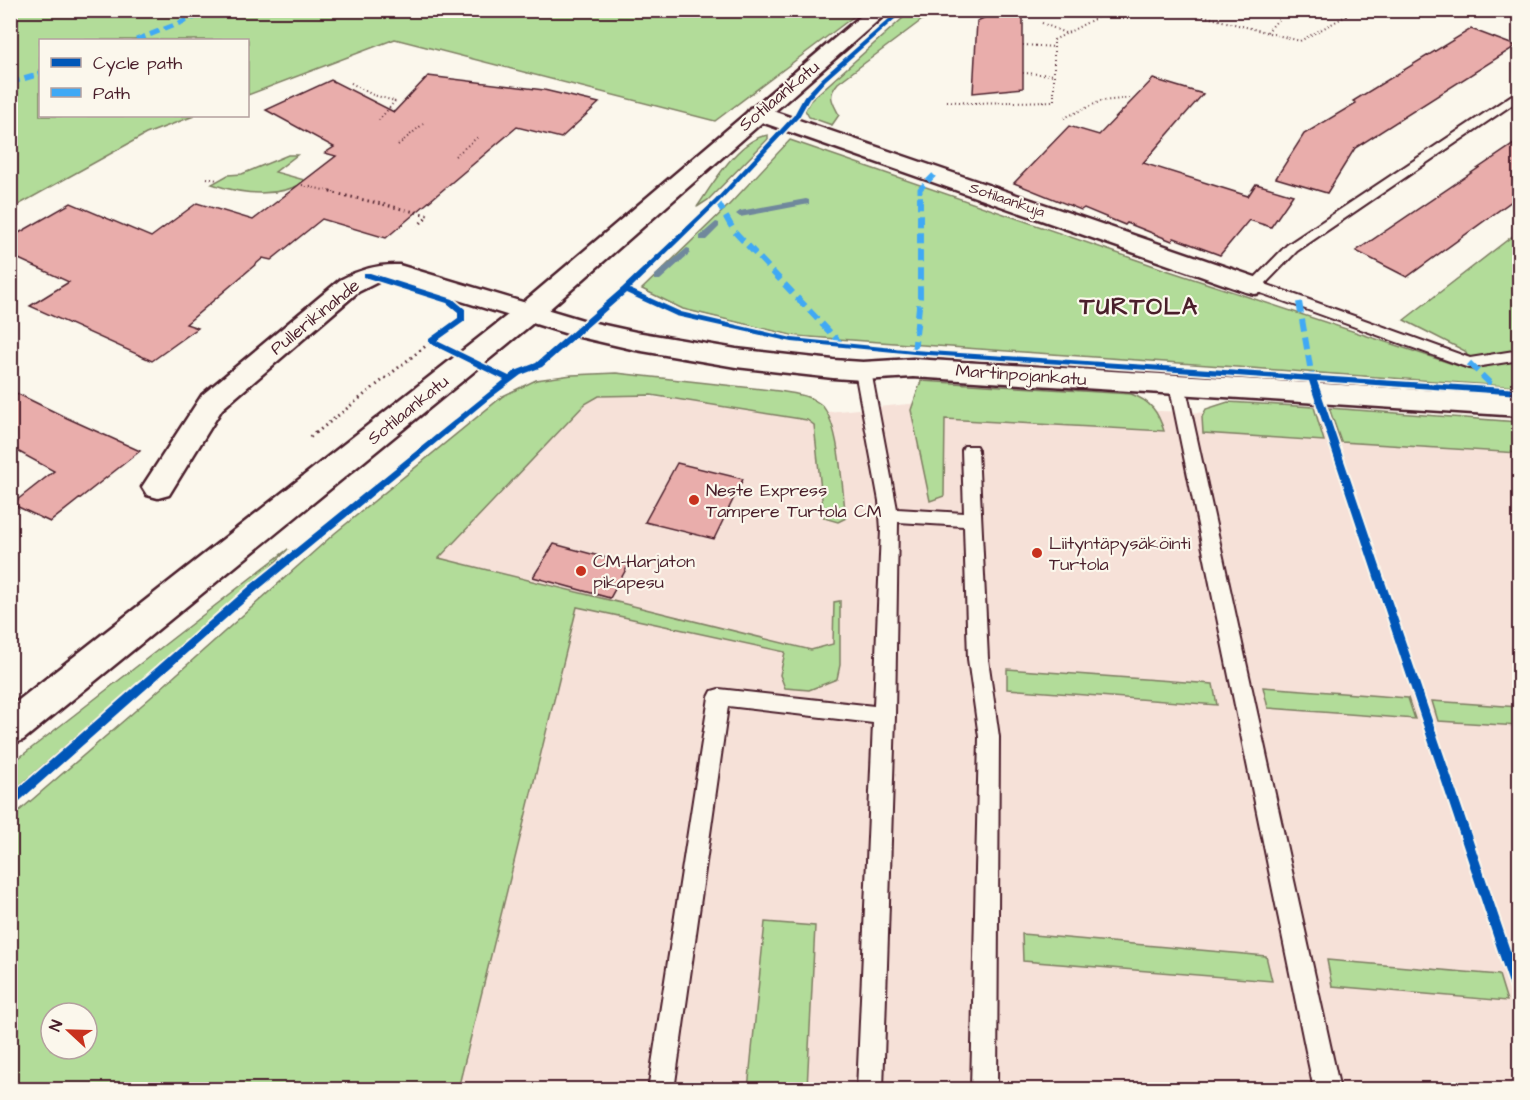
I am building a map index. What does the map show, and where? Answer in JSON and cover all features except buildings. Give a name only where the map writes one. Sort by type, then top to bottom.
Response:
[{"type":"street","name":"Sotilaankatu","points":[[10,729],[528,313],[880,10]]},
{"type":"street","name":"Sotilaankuja","points":[[758,113],[1255,286]]},
{"type":"street","name":"Pullerikinahde","points":[[158,487],[212,402],[349,286],[367,275],[383,271],[399,273],[528,313]]},
{"type":"street","name":"Martinpojankatu","points":[[528,313],[608,335],[687,350],[783,364],[863,371],[913,368],[1520,406]]},
{"type":"lane","points":[[1512,99],[1292,248],[1255,286],[1469,363],[1520,355]]},
{"type":"lane","points":[[863,371],[890,514],[885,716],[870,1089]]},
{"type":"lane","points":[[1177,384],[1327,1089]]},
{"type":"lane","points":[[970,450],[978,659],[989,737],[984,1089]]},
{"type":"lane","points":[[890,514],[973,520]]},
{"type":"lane","points":[[661,1089],[718,697],[885,716]]},
{"type":"path","points":[[1089,10],[1101,16]]},
{"type":"path","points":[[947,101],[971,103],[1054,101],[1054,40],[1111,10]]},
{"type":"path","points":[[1180,10],[1300,41],[1357,10]]},
{"type":"path","points":[[1197,15],[1201,10]]},
{"type":"path","points":[[1267,32],[1285,12]]},
{"type":"path","points":[[1042,23],[1066,34]]},
{"type":"path","points":[[1023,45],[1054,47]]},
{"type":"path","points":[[1023,73],[1054,75]]},
{"type":"path","points":[[351,83],[373,95],[394,101],[379,120]]},
{"type":"path","points":[[1064,117],[1101,101],[1132,98]]},
{"type":"path","points":[[398,145],[423,124]]},
{"type":"path","points":[[455,156],[479,136]]},
{"type":"path","points":[[207,178],[218,180]]},
{"type":"path","points":[[302,185],[428,215],[418,226]]},
{"type":"path","points":[[310,437],[436,339],[469,360]]},
{"type":"shaded area","points":[[597,392],[817,413],[929,402],[1519,425],[1519,1089],[458,1089],[577,607],[439,558]]},
{"type":"green space","points":[[11,10],[861,10],[715,121],[395,39],[249,95],[249,39],[39,39],[39,117],[191,117],[146,134],[11,209]]},
{"type":"green space","points":[[912,10],[934,11],[838,83],[832,95],[839,115],[832,125],[809,117],[805,110],[810,101]]},
{"type":"green space","points":[[768,135],[768,139],[708,200],[697,207],[737,153],[757,138]]},
{"type":"green space","points":[[790,140],[1166,270],[1474,371],[1465,351],[1404,320],[1519,231],[1519,387],[795,336],[683,309],[642,289],[728,206]]},
{"type":"green space","points":[[288,155],[297,155],[275,172],[308,181],[285,190],[261,193],[236,191],[212,184],[228,175],[242,174]]},
{"type":"green space","points":[[616,373],[779,391],[810,398],[819,403],[832,423],[846,518],[838,522],[824,518],[814,425],[807,420],[651,395],[599,396],[585,404],[439,558],[811,650],[833,644],[834,602],[840,601],[840,665],[837,679],[809,690],[785,688],[780,675],[785,652],[577,607],[458,1089],[11,1089],[11,818],[335,533],[503,396],[536,380],[572,375]]},
{"type":"green space","points":[[921,381],[1131,394],[1144,400],[1153,408],[1164,431],[945,419],[944,496],[930,501],[911,410]]},
{"type":"green space","points":[[1228,402],[1314,407],[1324,441],[1203,433],[1202,417],[1206,409]]},
{"type":"green space","points":[[1329,408],[1519,422],[1519,453],[1341,442]]},
{"type":"green space","points":[[288,549],[266,572],[11,793],[11,764]]},
{"type":"green space","points":[[1007,669],[1213,684],[1217,705],[1007,689]]},
{"type":"green space","points":[[1263,687],[1408,698],[1415,719],[1268,708]]},
{"type":"green space","points":[[1432,701],[1519,707],[1519,726],[1438,721]]},
{"type":"green space","points":[[765,922],[815,926],[807,1089],[748,1089]]},
{"type":"green space","points":[[1022,934],[1266,956],[1272,981],[1023,961]]},
{"type":"green space","points":[[1327,960],[1499,975],[1507,1001],[1332,986]]},
{"type":"waterway","points":[[740,214],[806,202]]},
{"type":"waterway","points":[[703,238],[716,225]]},
{"type":"waterway","points":[[657,278],[687,251]]},
{"type":"marked path","points":[[139,39],[213,10]]},
{"type":"marked path","points":[[10,83],[39,74]]},
{"type":"marked path","points":[[914,352],[920,298],[920,189],[934,175]]},
{"type":"marked path","points":[[717,201],[734,231],[841,344]]},
{"type":"marked path","points":[[1299,302],[1312,378]]},
{"type":"marked path","points":[[1469,363],[1497,390]]},
{"type":"cycle path","points":[[10,803],[255,587],[486,397],[518,373],[539,365],[625,290],[717,201],[797,116],[806,98],[824,79],[903,10]]},
{"type":"cycle path","points":[[367,275],[450,301],[462,311],[462,319],[432,341],[509,379]]},
{"type":"cycle path","points":[[625,290],[679,314],[792,340],[914,352],[1520,392]]},
{"type":"cycle path","points":[[1312,378],[1520,999]]},
{"type":"place","name":"Neste Express Tampere Turtola CM","points":[[694,500]]},
{"type":"place","name":"Liityntäpysäköinti Turtola","points":[[1037,553]]},
{"type":"place","name":"CM-Harjaton pikapesu","points":[[581,571]]},
{"type":"district","name":"TURTOLA","points":[[1139,307]]}]
